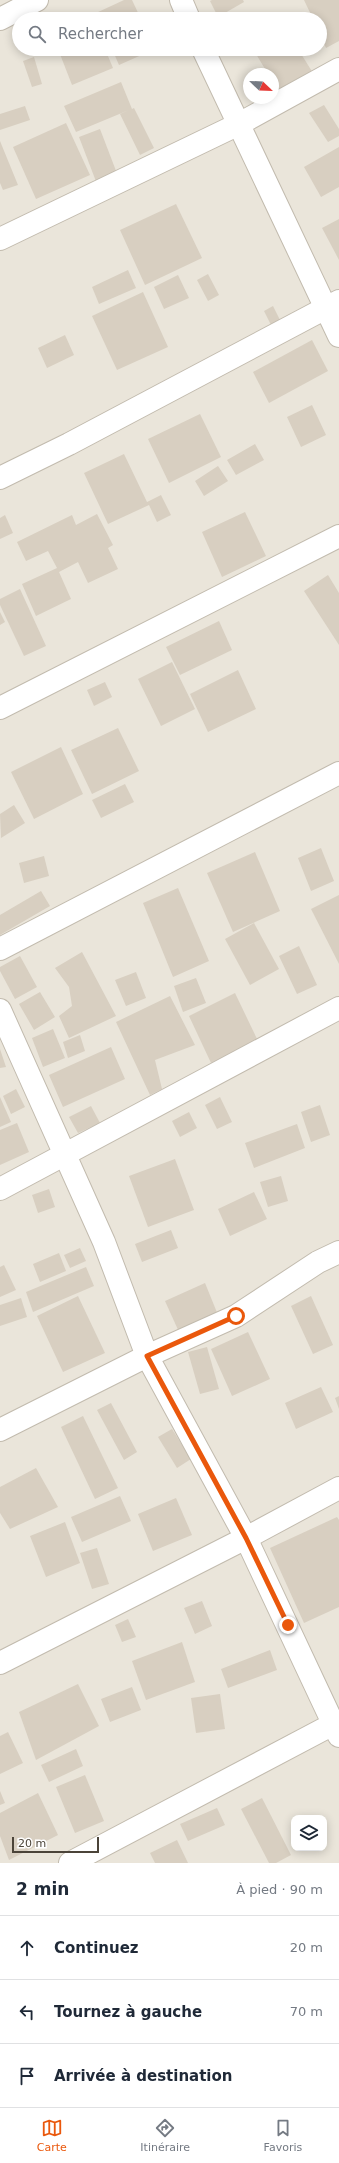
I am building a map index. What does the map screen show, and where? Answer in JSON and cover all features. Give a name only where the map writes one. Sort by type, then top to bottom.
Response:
[{"type":"street","points":[[14,12],[37,0]]},
{"type":"street","points":[[181,0],[186,12]]},
{"type":"street","points":[[0,19],[12,13]]},
{"type":"street","points":[[206,56],[239,124],[333,305],[339,336]]},
{"type":"street","points":[[0,239],[239,124],[339,68]]},
{"type":"street","points":[[0,478],[69,444],[333,305]]},
{"type":"street","points":[[0,708],[339,536]]},
{"type":"street","points":[[0,949],[339,773]]},
{"type":"street","points":[[0,1189],[339,1008]]},
{"type":"street","points":[[0,1010],[104,1242],[147,1356],[246,1538],[337,1727],[70,1863]]},
{"type":"street","points":[[0,1430],[147,1356],[236,1316],[318,1262],[339,1252]]},
{"type":"street","points":[[0,1664],[246,1538],[339,1488]]},
{"type":"shaded area","points":[[0,0],[339,0],[339,1863],[0,1863]]},
{"type":"building","points":[[124,0],[132,0],[138,12],[98,12]]},
{"type":"building","points":[[243,0],[244,2],[227,12],[216,12],[210,1]]},
{"type":"building","points":[[304,0],[339,0],[339,41],[327,47],[327,12],[310,12]]},
{"type":"building","points":[[61,56],[108,56],[113,68],[72,85]]},
{"type":"building","points":[[115,56],[139,56],[119,65]]},
{"type":"building","points":[[257,56],[302,56],[313,73],[279,93],[279,68],[264,68]]},
{"type":"building","points":[[34,57],[42,84],[32,87],[23,61]]},
{"type":"building","points":[[121,82],[132,109],[134,108],[154,148],[140,155],[120,114],[129,110],[76,132],[64,106]]},
{"type":"building","points":[[324,105],[339,129],[339,136],[328,142],[309,113]]},
{"type":"building","points":[[25,106],[30,120],[0,130],[0,114]]},
{"type":"building","points":[[66,123],[90,175],[36,199],[13,147]]},
{"type":"building","points":[[100,129],[118,176],[97,184],[79,137]]},
{"type":"building","points":[[0,141],[18,185],[3,190],[0,183]]},
{"type":"building","points":[[339,147],[339,187],[321,197],[304,167]]},
{"type":"building","points":[[176,204],[202,258],[145,285],[120,230]]},
{"type":"building","points":[[339,219],[339,260],[322,228]]},
{"type":"building","points":[[128,270],[136,288],[99,304],[92,287]]},
{"type":"building","points":[[208,274],[219,295],[208,301],[197,280]]},
{"type":"building","points":[[178,275],[189,298],[164,309],[154,287]]},
{"type":"building","points":[[143,292],[168,347],[117,370],[92,316]]},
{"type":"building","points":[[273,306],[281,322],[272,327],[264,311]]},
{"type":"building","points":[[65,335],[74,355],[47,368],[38,348]]},
{"type":"building","points":[[312,340],[328,371],[269,403],[253,372]]},
{"type":"building","points":[[312,405],[326,435],[301,447],[287,417]]},
{"type":"building","points":[[200,414],[221,457],[169,483],[148,439]]},
{"type":"building","points":[[255,444],[264,460],[236,475],[227,460]]},
{"type":"building","points":[[124,454],[147,502],[161,495],[171,515],[157,522],[149,505],[108,524],[84,473]]},
{"type":"building","points":[[218,466],[228,481],[204,496],[195,481]]},
{"type":"building","points":[[245,512],[266,556],[222,577],[202,532]]},
{"type":"building","points":[[97,514],[113,545],[108,548],[118,569],[88,583],[78,562],[59,572],[71,599],[36,616],[22,584],[57,568],[48,551],[26,561],[17,542],[72,515],[76,525]]},
{"type":"building","points":[[5,515],[13,533],[0,539],[0,518]]},
{"type":"building","points":[[328,575],[339,593],[339,645],[304,591]]},
{"type":"building","points":[[20,589],[46,646],[24,656],[0,605],[0,599]]},
{"type":"building","points":[[0,612],[5,622],[0,625]]},
{"type":"building","points":[[219,621],[232,650],[180,675],[166,647]]},
{"type":"building","points":[[172,662],[195,709],[161,726],[138,679]]},
{"type":"building","points":[[238,670],[256,709],[208,732],[190,694]]},
{"type":"building","points":[[105,682],[112,697],[94,706],[87,690]]},
{"type":"building","points":[[118,728],[139,771],[92,794],[71,750]]},
{"type":"building","points":[[61,747],[83,794],[34,819],[11,772]]},
{"type":"building","points":[[125,784],[134,802],[101,818],[92,800]]},
{"type":"building","points":[[14,805],[25,823],[1,838],[0,814]]},
{"type":"building","points":[[321,848],[334,881],[311,891],[298,858]]},
{"type":"building","points":[[255,852],[280,911],[233,932],[207,873]]},
{"type":"building","points":[[44,856],[49,876],[24,883],[19,863]]},
{"type":"building","points":[[178,888],[209,961],[173,977],[143,903]]},
{"type":"building","points":[[41,891],[50,906],[0,935],[0,915]]},
{"type":"building","points":[[339,895],[339,964],[311,909]]},
{"type":"building","points":[[254,923],[279,969],[250,985],[225,939]]},
{"type":"building","points":[[299,946],[317,985],[297,994],[279,956]]},
{"type":"building","points":[[82,952],[116,1016],[69,1038],[59,1016],[72,1006],[69,987],[55,968]]},
{"type":"building","points":[[20,956],[37,987],[15,999],[0,971],[0,967]]},
{"type":"building","points":[[136,972],[146,998],[126,1006],[115,980]]},
{"type":"building","points":[[196,978],[206,1003],[183,1012],[174,986]]},
{"type":"building","points":[[40,992],[55,1017],[34,1030],[19,1004]]},
{"type":"building","points":[[235,993],[258,1041],[211,1063],[189,1016]]},
{"type":"building","points":[[170,996],[195,1045],[155,1060],[162,1089],[150,1095],[116,1022]]},
{"type":"building","points":[[53,1029],[65,1058],[43,1067],[32,1038]]},
{"type":"building","points":[[80,1035],[85,1051],[68,1058],[63,1042]]},
{"type":"building","points":[[111,1047],[125,1079],[63,1107],[49,1075]]},
{"type":"building","points":[[0,1049],[6,1067],[0,1068]]},
{"type":"building","points":[[16,1089],[25,1107],[11,1114],[3,1096]]},
{"type":"building","points":[[0,1097],[11,1122],[0,1127]]},
{"type":"building","points":[[220,1097],[232,1122],[217,1129],[205,1105]]},
{"type":"building","points":[[320,1105],[330,1135],[311,1142],[301,1112]]},
{"type":"building","points":[[91,1106],[100,1123],[78,1133],[69,1117]]},
{"type":"building","points":[[189,1112],[197,1128],[180,1137],[172,1121]]},
{"type":"building","points":[[17,1123],[29,1152],[0,1165],[0,1130]]},
{"type":"building","points":[[297,1124],[305,1148],[254,1168],[245,1143]]},
{"type":"building","points":[[175,1159],[194,1210],[148,1227],[129,1176]]},
{"type":"building","points":[[281,1176],[288,1201],[268,1207],[260,1182]]},
{"type":"building","points":[[49,1189],[55,1207],[38,1213],[32,1195]]},
{"type":"building","points":[[254,1192],[267,1219],[230,1236],[218,1209]]},
{"type":"building","points":[[171,1230],[178,1248],[142,1262],[135,1244]]},
{"type":"building","points":[[80,1248],[86,1261],[70,1268],[64,1255]]},
{"type":"building","points":[[59,1253],[66,1271],[40,1282],[33,1264]]},
{"type":"building","points":[[4,1265],[16,1290],[0,1297],[0,1267]]},
{"type":"building","points":[[86,1267],[94,1286],[33,1312],[26,1292]]},
{"type":"building","points":[[205,1283],[218,1315],[179,1332],[165,1301]]},
{"type":"building","points":[[78,1296],[105,1353],[63,1372],[37,1316]]},
{"type":"building","points":[[311,1296],[333,1345],[313,1354],[291,1306]]},
{"type":"building","points":[[21,1298],[27,1317],[0,1326],[0,1305]]},
{"type":"building","points":[[248,1332],[270,1379],[232,1396],[211,1349]]},
{"type":"building","points":[[207,1347],[219,1389],[200,1394],[188,1352]]},
{"type":"building","points":[[321,1387],[333,1412],[296,1429],[285,1403]]},
{"type":"building","points":[[339,1396],[339,1409],[335,1398]]},
{"type":"building","points":[[111,1403],[137,1452],[124,1460],[97,1410]]},
{"type":"building","points":[[83,1416],[118,1488],[95,1499],[61,1427]]},
{"type":"building","points":[[172,1429],[191,1459],[177,1468],[158,1437]]},
{"type":"building","points":[[36,1468],[58,1507],[10,1529],[0,1513],[0,1487]]},
{"type":"building","points":[[120,1496],[131,1521],[82,1542],[71,1517]]},
{"type":"building","points":[[176,1498],[192,1535],[153,1551],[138,1514]]},
{"type":"building","points":[[337,1517],[339,1520],[339,1607],[304,1623],[270,1548]]},
{"type":"building","points":[[65,1522],[80,1563],[46,1577],[30,1536]]},
{"type":"building","points":[[97,1548],[109,1584],[92,1589],[80,1553]]},
{"type":"building","points":[[202,1601],[212,1626],[195,1634],[184,1608]]},
{"type":"building","points":[[128,1619],[136,1637],[122,1642],[115,1625]]},
{"type":"building","points":[[182,1642],[195,1682],[146,1700],[132,1661]]},
{"type":"building","points":[[270,1650],[277,1670],[228,1688],[221,1669]]},
{"type":"building","points":[[78,1684],[99,1726],[36,1760],[19,1712]]},
{"type":"building","points":[[132,1687],[141,1710],[110,1722],[101,1699]]},
{"type":"building","points":[[220,1694],[225,1729],[196,1733],[191,1698]]},
{"type":"building","points":[[8,1732],[23,1763],[0,1774],[0,1736]]},
{"type":"building","points":[[76,1749],[83,1766],[49,1782],[41,1765]]},
{"type":"building","points":[[85,1775],[104,1821],[75,1833],[56,1787]]},
{"type":"building","points":[[0,1791],[5,1803],[0,1805]]},
{"type":"building","points":[[38,1793],[58,1835],[9,1860],[0,1836],[0,1813]]},
{"type":"building","points":[[262,1798],[291,1855],[276,1863],[269,1863],[241,1809]]},
{"type":"building","points":[[217,1808],[225,1825],[188,1841],[180,1824]]},
{"type":"building","points":[[177,1840],[188,1863],[155,1863],[150,1853]]},
{"type":"route","points":[[236,1316],[147,1356],[246,1538],[288,1625]]}]
